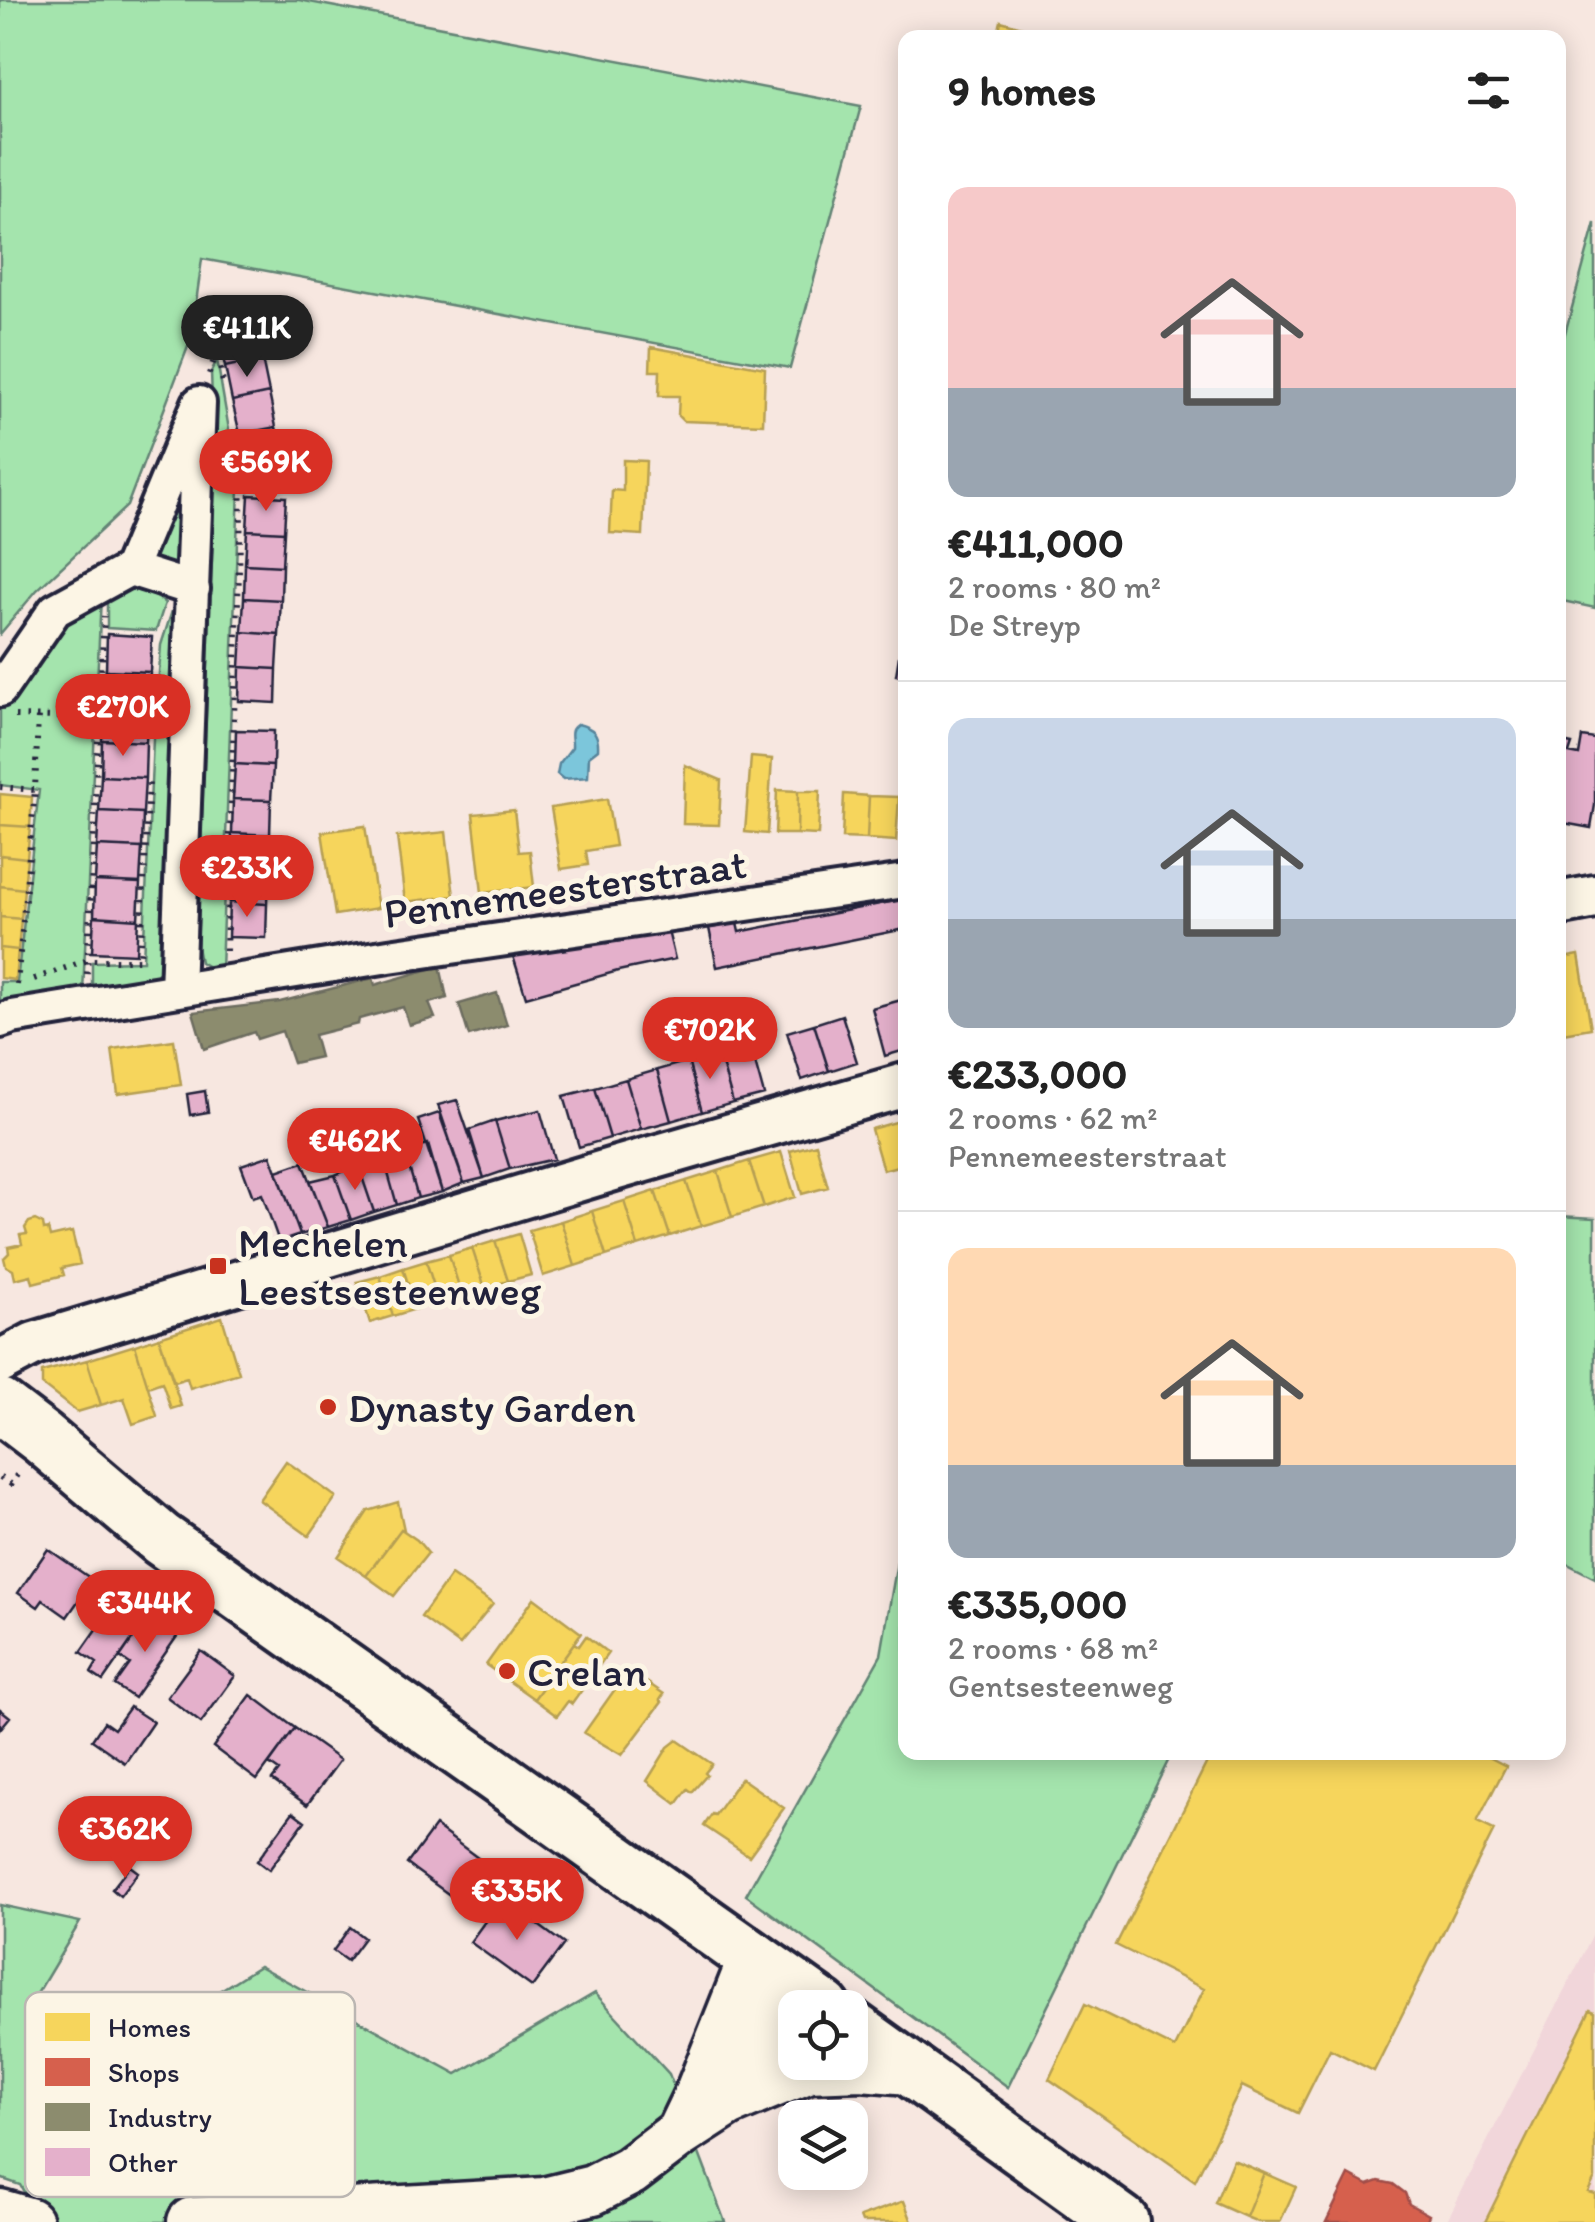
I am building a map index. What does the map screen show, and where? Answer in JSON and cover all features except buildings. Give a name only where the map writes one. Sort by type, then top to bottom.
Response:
[{"type":"main road","points":[[0,1406],[161,1540],[789,1982]]},
{"type":"main road","points":[[8,1465],[161,1540]]},
{"type":"main road","points":[[728,2102],[766,2044],[789,1982]]},
{"type":"main road","points":[[680,2133],[701,2089],[789,1982]]},
{"type":"main road","points":[[868,2039],[1122,2222]]},
{"type":"main road","points":[[192,2222],[544,2202],[592,2190],[617,2178],[728,2102],[809,2068],[861,2066],[910,2070]]},
{"type":"main road","points":[[0,2214],[28,2222]]},
{"type":"street","points":[[0,690],[55,610],[118,575],[211,395]]},
{"type":"street","points":[[177,990],[193,589],[211,395]]},
{"type":"street","points":[[118,575],[193,589]]},
{"type":"street","name":"Pennemeesterstraat","points":[[0,1021],[389,956],[898,882]]},
{"type":"street","points":[[1566,902],[1595,897]]},
{"type":"street","points":[[0,1362],[52,1338],[898,1087]]},
{"type":"path","points":[[211,395],[217,351],[211,395]]},
{"type":"path","points":[[225,982],[242,486],[230,422]]},
{"type":"path","points":[[86,1005],[98,718],[118,575]]},
{"type":"path","points":[[0,716],[98,718]]},
{"type":"path","points":[[17,985],[38,716]]},
{"type":"path","points":[[0,986],[17,985],[88,960],[140,960],[150,764]]},
{"type":"path","points":[[0,787],[35,790]]},
{"type":"shaded area","points":[[1595,1931],[1595,2222],[1446,2222]]},
{"type":"green space","points":[[0,0],[299,0],[861,106],[790,368],[202,259],[191,339],[127,506],[37,590],[0,634]]},
{"type":"green space","points":[[1595,223],[1595,608],[1566,602],[1566,330]]},
{"type":"green space","points":[[217,360],[239,488],[221,970],[213,970],[200,962],[197,947],[215,482],[211,372]]},
{"type":"green space","points":[[181,477],[179,564],[168,567],[144,558]]},
{"type":"green space","points":[[107,592],[145,592],[165,603],[156,631],[107,628]]},
{"type":"green space","points":[[101,595],[83,993],[0,1004],[0,982],[17,982],[39,790],[0,785],[0,706],[60,624]]},
{"type":"green space","points":[[171,614],[177,632],[177,688],[158,687],[161,645]]},
{"type":"green space","points":[[155,695],[177,696],[165,957],[152,982],[92,991],[92,962],[143,961]]},
{"type":"green space","points":[[1566,1216],[1595,1218],[1595,1578],[1566,1563]]},
{"type":"green space","points":[[898,1557],[898,1760],[1169,1760],[1008,2087],[746,1895],[881,1655]]},
{"type":"green space","points":[[0,1905],[80,1922],[38,1992],[25,1992],[25,2194],[20,2185],[0,2178]]},
{"type":"green space","points":[[259,1966],[307,1992],[217,1992]]},
{"type":"green space","points":[[595,1993],[669,2074],[725,2222],[41,2222],[27,2197],[355,2197],[355,2018],[457,2074]]},
{"type":"water","points":[[578,724],[594,732],[598,749],[589,756],[588,777],[563,779],[557,774],[559,764],[572,747],[572,732]]},
{"type":"place","name":"Mechelen Leestsesteenweg","points":[[218,1266]]},
{"type":"place","name":"Dynasty Garden","points":[[328,1407]]},
{"type":"place","name":"Crelan","points":[[507,1671]]}]
